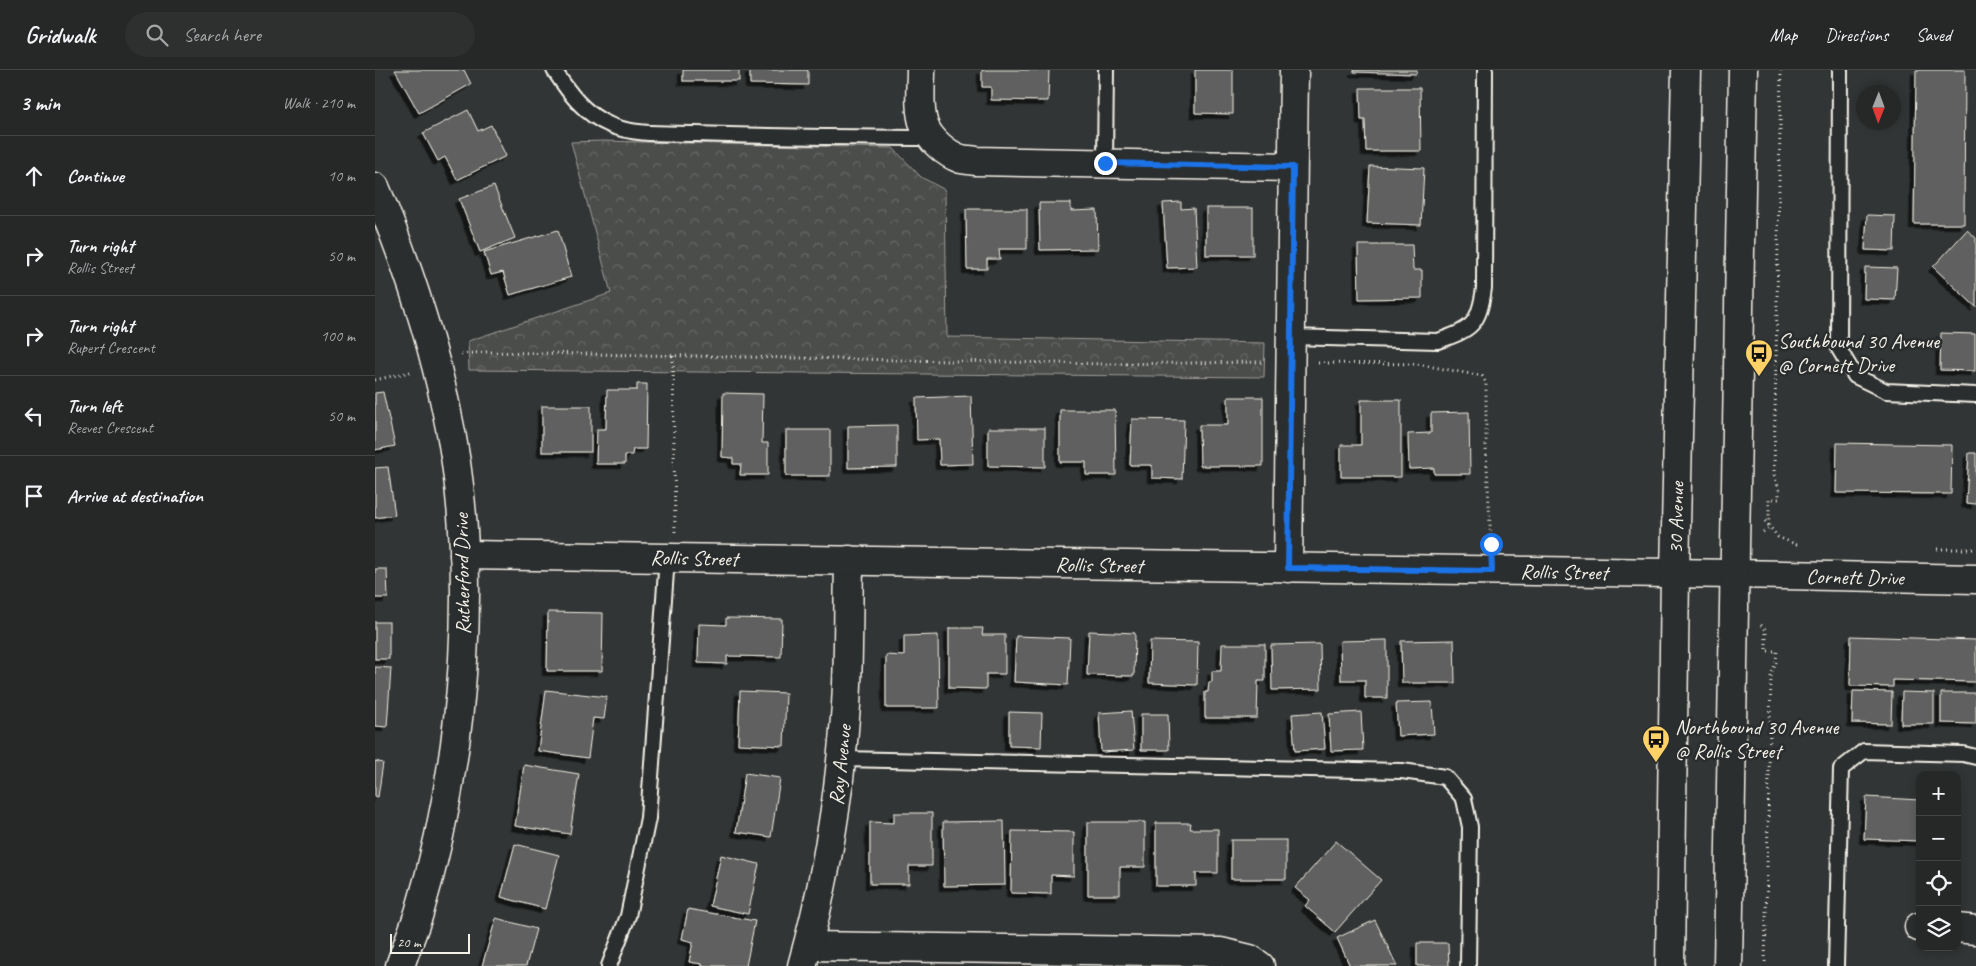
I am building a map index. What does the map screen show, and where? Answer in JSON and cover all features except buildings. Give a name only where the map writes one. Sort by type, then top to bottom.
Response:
[{"type":"street","points":[[921,70],[921,112],[924,125],[932,138],[945,150],[960,158],[976,160],[1293,167]]},
{"type":"street","points":[[1288,568],[1294,70]]},
{"type":"street","name":"30 Avenue","points":[[1670,966],[1675,573],[1686,70]]},
{"type":"street","points":[[1728,966],[1743,70]]},
{"type":"street","name":"Rutherford Drive","points":[[375,187],[397,238],[426,330],[447,409],[457,479],[464,555],[463,645],[457,733],[446,802],[433,858],[419,914],[400,966]]},
{"type":"street","name":"Rollis Street","points":[[464,555],[1735,574]]},
{"type":"street","name":"Ray Avenue","points":[[805,956],[822,890],[842,759],[846,703],[849,560]]},
{"type":"street","name":"Cornett Drive","points":[[1735,574],[1976,579]]},
{"type":"street","points":[[1961,928],[1976,930]]},
{"type":"street","points":[[805,956],[1093,958],[1221,952],[1250,959],[1260,966]]},
{"type":"lane","points":[[554,70],[589,115],[611,126],[639,132],[739,136],[932,138]]},
{"type":"lane","points":[[1105,163],[1106,70]]},
{"type":"lane","points":[[1290,337],[1438,341],[1454,335],[1474,323],[1481,308],[1484,288],[1485,70]]},
{"type":"lane","points":[[1839,70],[1839,349],[1855,376],[1886,391],[1976,395]]},
{"type":"lane","points":[[609,966],[628,916],[648,818],[671,558]]},
{"type":"lane","points":[[1836,966],[1841,769],[1865,751],[1963,754],[1976,757]]},
{"type":"lane","points":[[842,759],[1402,771],[1445,777],[1464,799],[1470,828],[1468,966]]},
{"type":"path","points":[[1769,528],[1769,499],[1779,499],[1779,490],[1774,475],[1781,70]]},
{"type":"path","points":[[461,354],[486,352],[1107,364],[1267,362]]},
{"type":"path","points":[[671,558],[673,356]]},
{"type":"path","points":[[1313,363],[1417,364],[1482,376],[1486,383],[1486,447],[1492,571]]},
{"type":"path","points":[[375,380],[409,372]]},
{"type":"path","points":[[1765,521],[1778,537],[1789,543],[1806,547]]},
{"type":"path","points":[[1762,533],[1769,528]]},
{"type":"path","points":[[1928,548],[1976,549]]},
{"type":"path","points":[[1760,623],[1766,630],[1766,651],[1777,651],[1771,676],[1765,966]]},
{"type":"green space","points":[[602,141],[893,148],[921,177],[945,190],[947,337],[1265,343],[1264,377],[469,370],[468,341],[611,293],[571,142]]},
{"type":"place","name":"Southbound 30 Avenue @ Cornett Drive","points":[[1759,377]]},
{"type":"place","name":"Northbound 30 Avenue @ Rollis Street","points":[[1656,763]]},
{"type":"route","points":[[1105,163],[1293,167],[1288,568],[1492,571],[1491,544]]}]
